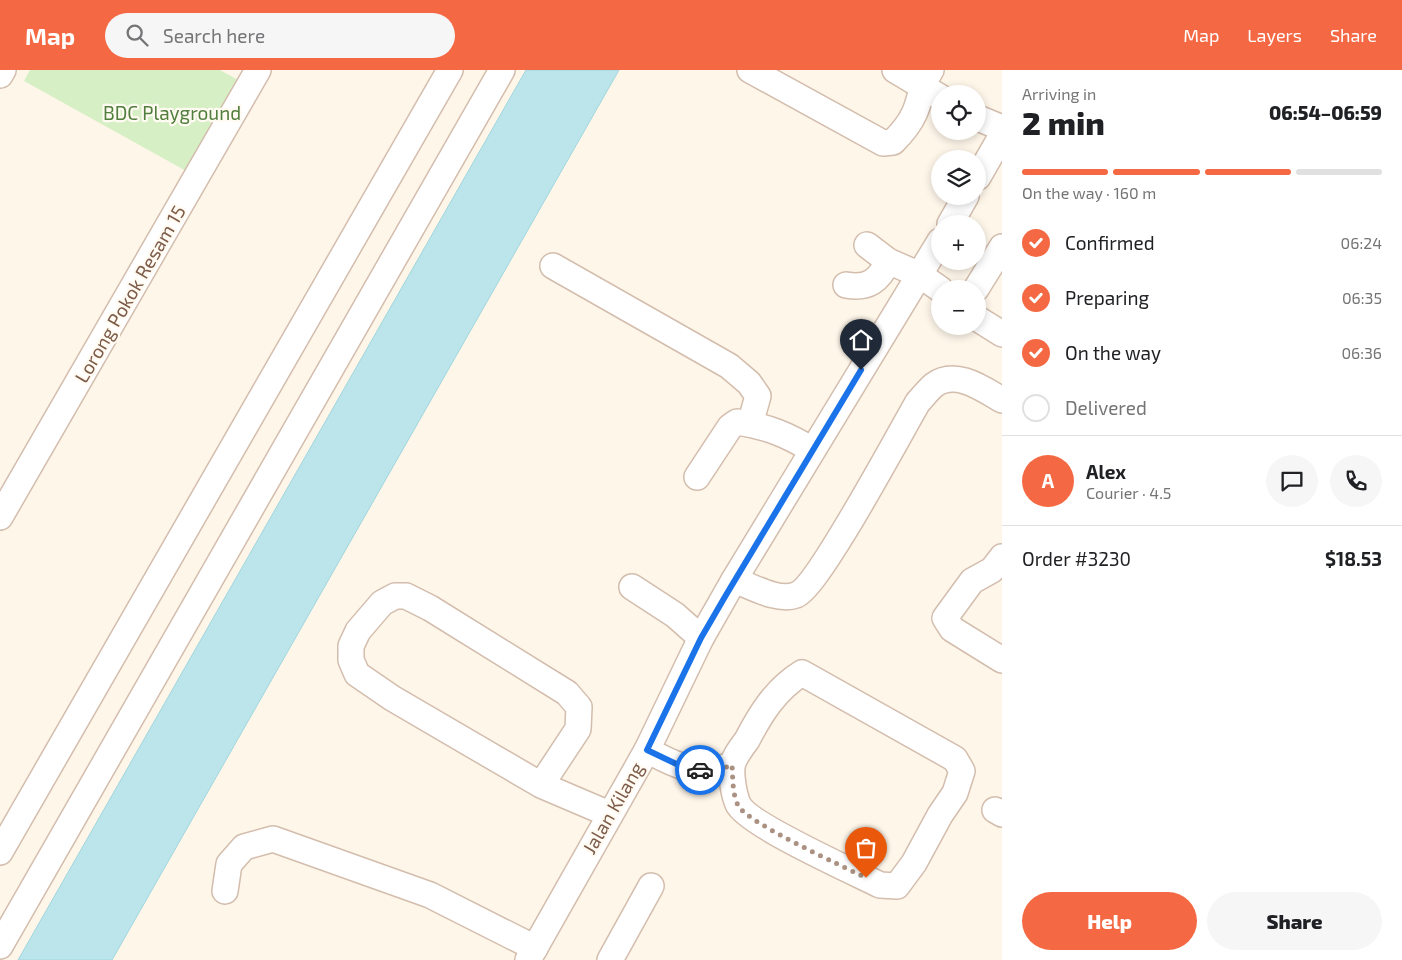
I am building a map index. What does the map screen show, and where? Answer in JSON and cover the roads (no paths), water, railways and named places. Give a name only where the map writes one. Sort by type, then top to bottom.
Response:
[{"type":"street","points":[[0,75],[3,70]]},
{"type":"street","name":"Lorong Pokok Resam 15","points":[[0,517],[258,70]]},
{"type":"street","points":[[0,852],[450,70]]},
{"type":"street","points":[[0,946],[502,70]]},
{"type":"street","points":[[750,70],[883,143],[893,142],[905,129],[931,84],[895,70]]},
{"type":"street","points":[[986,121],[1002,128]]},
{"type":"street","points":[[986,163],[1002,134]]},
{"type":"street","points":[[867,245],[888,261],[930,282]]},
{"type":"street","points":[[982,280],[1002,247]]},
{"type":"street","points":[[846,285],[858,287],[872,284],[882,273],[888,261]]},
{"type":"street","points":[[553,266],[729,366],[749,382],[758,396],[750,424]]},
{"type":"street","name":"Jalan Kilang","points":[[532,954],[609,814],[647,750],[701,638],[734,580],[812,450],[930,282]]},
{"type":"street","points":[[986,324],[1002,334]]},
{"type":"street","points":[[734,580],[784,597],[797,595],[807,585],[839,539],[918,402],[935,384],[954,378],[973,383],[1002,400]]},
{"type":"street","points":[[697,477],[730,427],[737,422],[792,437],[812,450]]},
{"type":"street","points":[[1002,557],[992,570],[972,581],[945,618],[952,629],[1002,660]]},
{"type":"street","points":[[632,587],[675,615],[701,638]]},
{"type":"street","points":[[541,785],[578,729],[579,707],[567,693],[430,608],[406,596],[394,596],[382,602],[358,631],[351,646],[351,660],[358,674],[392,698],[541,785],[609,814]]},
{"type":"street","points":[[647,750],[689,770],[718,770],[732,765],[773,698],[790,680],[802,673],[955,759],[962,771],[955,793],[940,815],[914,863],[897,886],[880,885],[776,832],[746,814],[738,805],[732,765]]},
{"type":"street","points":[[225,891],[229,864],[244,847],[273,839],[430,895],[532,954]]},
{"type":"street","points":[[610,960],[651,886]]},
{"type":"water","points":[[526,70],[619,70],[112,960],[18,960]]},
{"type":"park label","name":"BDC Playground","points":[[172,113]]}]
